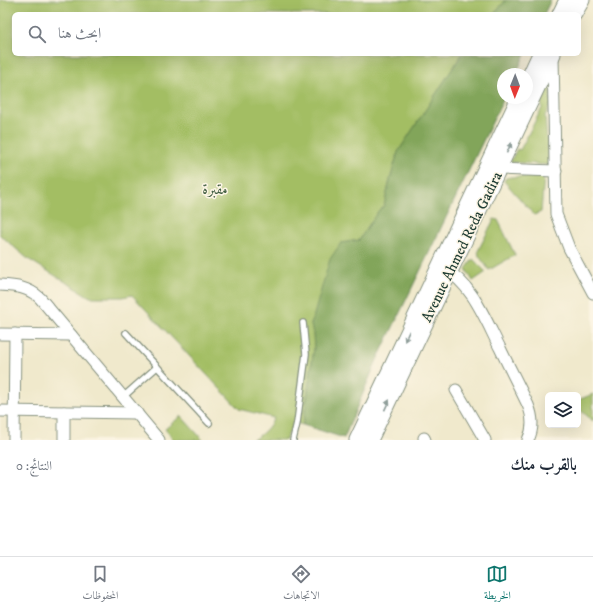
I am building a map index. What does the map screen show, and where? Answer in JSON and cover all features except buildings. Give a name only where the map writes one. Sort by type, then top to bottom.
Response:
[{"type":"main road","points":[[561,12],[567,0]]},
{"type":"main road","points":[[575,12],[582,0]]},
{"type":"main road","points":[[533,74],[547,56]]},
{"type":"main road","name":"Avenue Ahmed Reda Gadira","points":[[358,440],[445,269],[499,169],[548,56]]},
{"type":"main road","name":"Avenue Ahmed Reda Gadira","points":[[370,440],[516,104]]},
{"type":"street","points":[[549,56],[556,171],[556,214],[569,248],[593,293]]},
{"type":"street","points":[[499,169],[556,171]]},
{"type":"street","points":[[445,269],[465,287],[479,306],[528,405],[532,421],[532,428],[528,440]]},
{"type":"street","points":[[0,286],[16,286],[26,288],[36,294],[159,440]]},
{"type":"street","points":[[0,334],[71,335]]},
{"type":"street","points":[[14,440],[15,334]]},
{"type":"street","points":[[456,390],[485,440]]},
{"type":"street","points":[[0,411],[137,413]]},
{"type":"street","points":[[64,412],[64,440]]},
{"type":"lane","points":[[293,440],[297,423],[306,354],[303,323]]},
{"type":"lane","points":[[126,333],[209,423]]},
{"type":"lane","points":[[123,397],[157,367]]},
{"type":"green space","name":"مقبرة","points":[[0,0],[506,0],[496,12],[12,12],[12,56],[461,56],[398,152],[384,206],[379,210],[359,240],[342,243],[311,324],[314,348],[303,425],[293,422],[286,440],[252,440],[265,431],[274,418],[239,409],[132,295],[123,297],[90,297],[28,259],[0,235]]},
{"type":"green space","points":[[506,0],[551,0],[545,12],[496,12]]},
{"type":"green space","points":[[461,56],[524,56],[519,68],[497,68],[497,104],[501,104],[377,360],[344,438],[303,425],[314,348],[311,325],[330,259],[341,243],[359,240],[379,210],[384,206],[398,152]]},
{"type":"green space","points":[[546,86],[550,89],[551,104],[545,116],[549,165],[510,162],[517,149],[520,150],[542,108],[540,93]]},
{"type":"green space","points":[[544,176],[541,212],[534,215],[504,181],[506,178],[511,177]]},
{"type":"green space","points":[[494,219],[498,220],[515,255],[489,270],[479,256],[478,251]]},
{"type":"green space","points":[[473,259],[486,272],[473,281],[466,269]]},
{"type":"green space","points":[[593,394],[593,421],[581,411],[581,399]]},
{"type":"green space","points":[[181,416],[203,440],[174,440],[165,429]]}]
